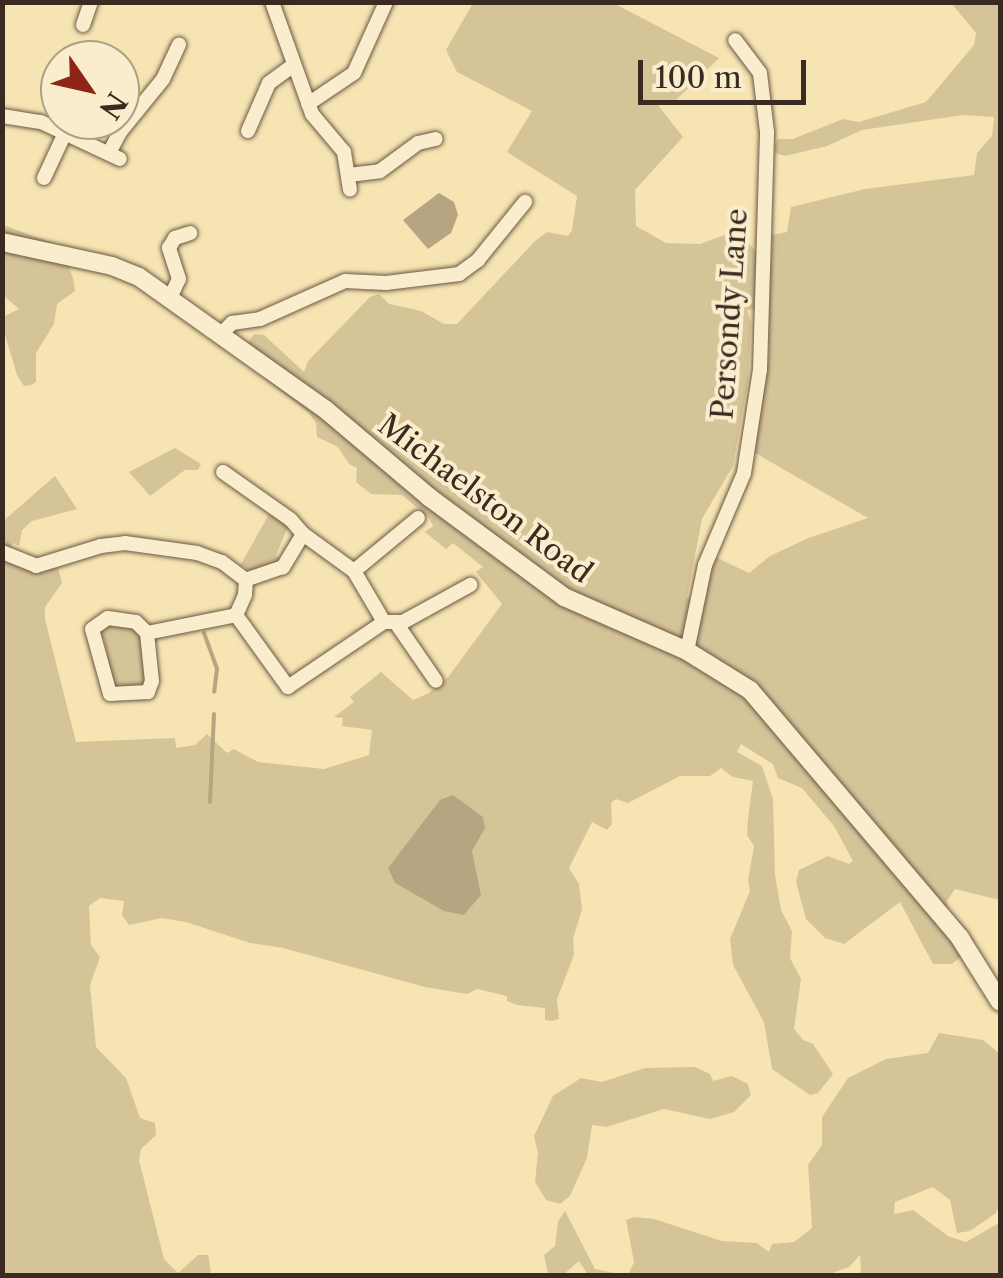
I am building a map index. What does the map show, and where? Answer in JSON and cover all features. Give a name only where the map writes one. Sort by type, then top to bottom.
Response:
[{"type":"street","points":[[82,25],[91,2]]},
{"type":"street","points":[[272,2],[308,104],[344,152],[349,182],[388,168],[418,143],[436,138]]},
{"type":"street","points":[[308,104],[354,73],[386,2]]},
{"type":"street","name":"Persondy Lane","points":[[686,652],[706,565],[744,472],[760,370],[767,132],[760,73],[735,40]]},
{"type":"street","points":[[140,110],[154,95],[179,44]]},
{"type":"street","points":[[248,131],[269,83],[294,66]]},
{"type":"street","points":[[2,116],[40,122]]},
{"type":"street","points":[[44,178],[63,140]]},
{"type":"street","points":[[81,140],[115,156],[118,140]]},
{"type":"street","points":[[221,334],[232,323],[260,319],[345,280],[386,283],[459,274],[478,260],[525,202]]},
{"type":"street","points":[[170,298],[179,280],[169,248],[174,238],[190,233]]},
{"type":"street","name":"Michaelston Road","points":[[2,242],[120,268],[170,298],[326,410],[429,496],[564,597],[686,652],[740,682],[778,718],[960,938],[1000,1002]]},
{"type":"street","points":[[222,472],[298,525],[303,534],[354,571],[436,680]]},
{"type":"street","points":[[354,571],[418,518]]},
{"type":"street","points":[[246,580],[282,567],[303,534]]},
{"type":"street","points":[[2,552],[36,566],[101,546],[126,543],[211,557],[246,580],[236,615]]},
{"type":"street","points":[[236,615],[288,687],[390,623],[470,585]]},
{"type":"street","points":[[147,632],[236,615]]},
{"type":"street","points":[[122,618],[136,622],[147,632],[152,687],[144,694],[110,694],[94,638],[95,624],[122,618]]},
{"type":"shaded area","points":[[473,3],[613,3],[719,58],[676,100],[658,105],[683,137],[635,190],[636,226],[666,243],[700,244],[725,235],[741,236],[771,266],[772,235],[787,232],[791,207],[865,189],[974,175],[977,153],[992,136],[994,117],[963,115],[862,130],[827,146],[785,156],[775,153],[775,145],[778,139],[793,139],[843,119],[859,122],[926,102],[974,45],[976,33],[951,3],[1000,3],[1000,900],[955,889],[947,901],[949,912],[960,922],[970,942],[966,953],[952,964],[933,964],[900,902],[844,944],[825,938],[806,919],[796,882],[799,870],[828,856],[849,864],[853,861],[834,826],[802,788],[778,778],[773,764],[741,744],[737,752],[762,766],[773,799],[775,875],[781,910],[792,931],[790,958],[801,979],[794,1029],[803,1040],[813,1044],[833,1074],[818,1093],[810,1095],[772,1069],[764,1022],[733,965],[730,939],[750,891],[754,846],[747,835],[753,781],[733,777],[721,768],[710,776],[680,776],[628,803],[616,799],[611,803],[612,824],[607,830],[592,822],[569,868],[579,884],[582,909],[573,939],[574,955],[557,999],[559,1019],[552,1021],[545,1020],[545,1008],[517,1005],[507,1001],[507,996],[477,989],[467,994],[425,987],[283,948],[250,943],[186,922],[162,918],[129,925],[122,915],[124,901],[100,898],[89,906],[91,945],[100,957],[90,985],[96,1047],[126,1078],[140,1118],[155,1123],[156,1135],[141,1149],[139,1160],[164,1259],[178,1273],[198,1255],[208,1255],[211,1271],[207,1276],[3,1275],[2,558],[35,571],[58,568],[62,583],[45,607],[45,619],[76,742],[175,738],[176,748],[195,745],[207,734],[227,753],[234,749],[258,762],[324,769],[369,755],[372,730],[342,726],[343,718],[334,717],[354,702],[350,697],[381,672],[413,700],[429,693],[449,676],[502,604],[476,572],[483,567],[453,543],[446,549],[425,532],[433,526],[429,518],[402,495],[371,494],[356,482],[357,468],[349,464],[338,447],[317,437],[316,423],[309,413],[267,380],[248,358],[245,347],[254,334],[264,335],[304,372],[308,361],[370,297],[379,294],[389,304],[421,311],[444,324],[457,324],[535,241],[547,232],[568,236],[577,196],[507,152],[532,111],[457,72],[446,50]],"holes":[[[768,308],[769,357],[750,450],[868,518],[806,539],[770,556],[749,573],[711,555],[693,601],[687,597],[702,519],[733,466],[748,381],[751,323],[747,310]]]},
{"type":"shaded area","points":[[439,193],[454,202],[458,215],[451,233],[428,249],[403,220]]},
{"type":"shaded area","points":[[3,225],[61,246],[73,278],[75,291],[57,304],[54,324],[36,353],[36,382],[31,385],[24,386],[17,375],[3,328],[3,317],[19,309],[3,295]]},
{"type":"shaded area","points":[[175,448],[201,464],[198,470],[185,470],[150,496],[129,472]]},
{"type":"shaded area","points":[[55,476],[77,509],[32,521],[22,530],[19,546],[13,543],[10,548],[3,543],[2,522]]},
{"type":"shaded area","points":[[274,513],[295,532],[287,529],[276,555],[282,561],[250,571],[241,564],[269,514]]},
{"type":"shaded area","points":[[127,623],[142,635],[146,686],[114,689],[104,639],[98,635],[102,624]]},
{"type":"shaded area","points":[[453,795],[483,817],[485,828],[472,851],[481,895],[464,915],[444,911],[395,883],[388,868],[440,800]]},
{"type":"shaded area","points":[[939,1033],[983,1040],[1000,1054],[1000,1204],[996,1213],[970,1231],[957,1233],[950,1200],[933,1187],[895,1202],[894,1214],[913,1210],[948,1236],[966,1242],[999,1223],[1000,1275],[861,1275],[860,1255],[849,1267],[827,1275],[628,1275],[634,1262],[626,1220],[634,1217],[654,1219],[722,1241],[757,1243],[769,1252],[772,1244],[794,1242],[812,1228],[808,1165],[822,1145],[822,1117],[848,1078],[886,1059],[928,1053]]},
{"type":"shaded area","points":[[695,1067],[710,1074],[713,1081],[732,1076],[748,1084],[751,1095],[734,1112],[710,1119],[664,1109],[606,1127],[592,1125],[587,1158],[570,1196],[560,1204],[546,1200],[535,1182],[538,1153],[534,1136],[553,1096],[581,1078],[602,1082],[645,1068]]},
{"type":"shaded area","points":[[565,1211],[595,1269],[622,1275],[588,1275],[579,1261],[565,1273],[548,1273],[544,1255],[555,1246],[558,1221]]},
{"type":"waterway","points":[[204,633],[217,669],[214,692]]},
{"type":"waterway","points":[[210,802],[214,714]]}]
